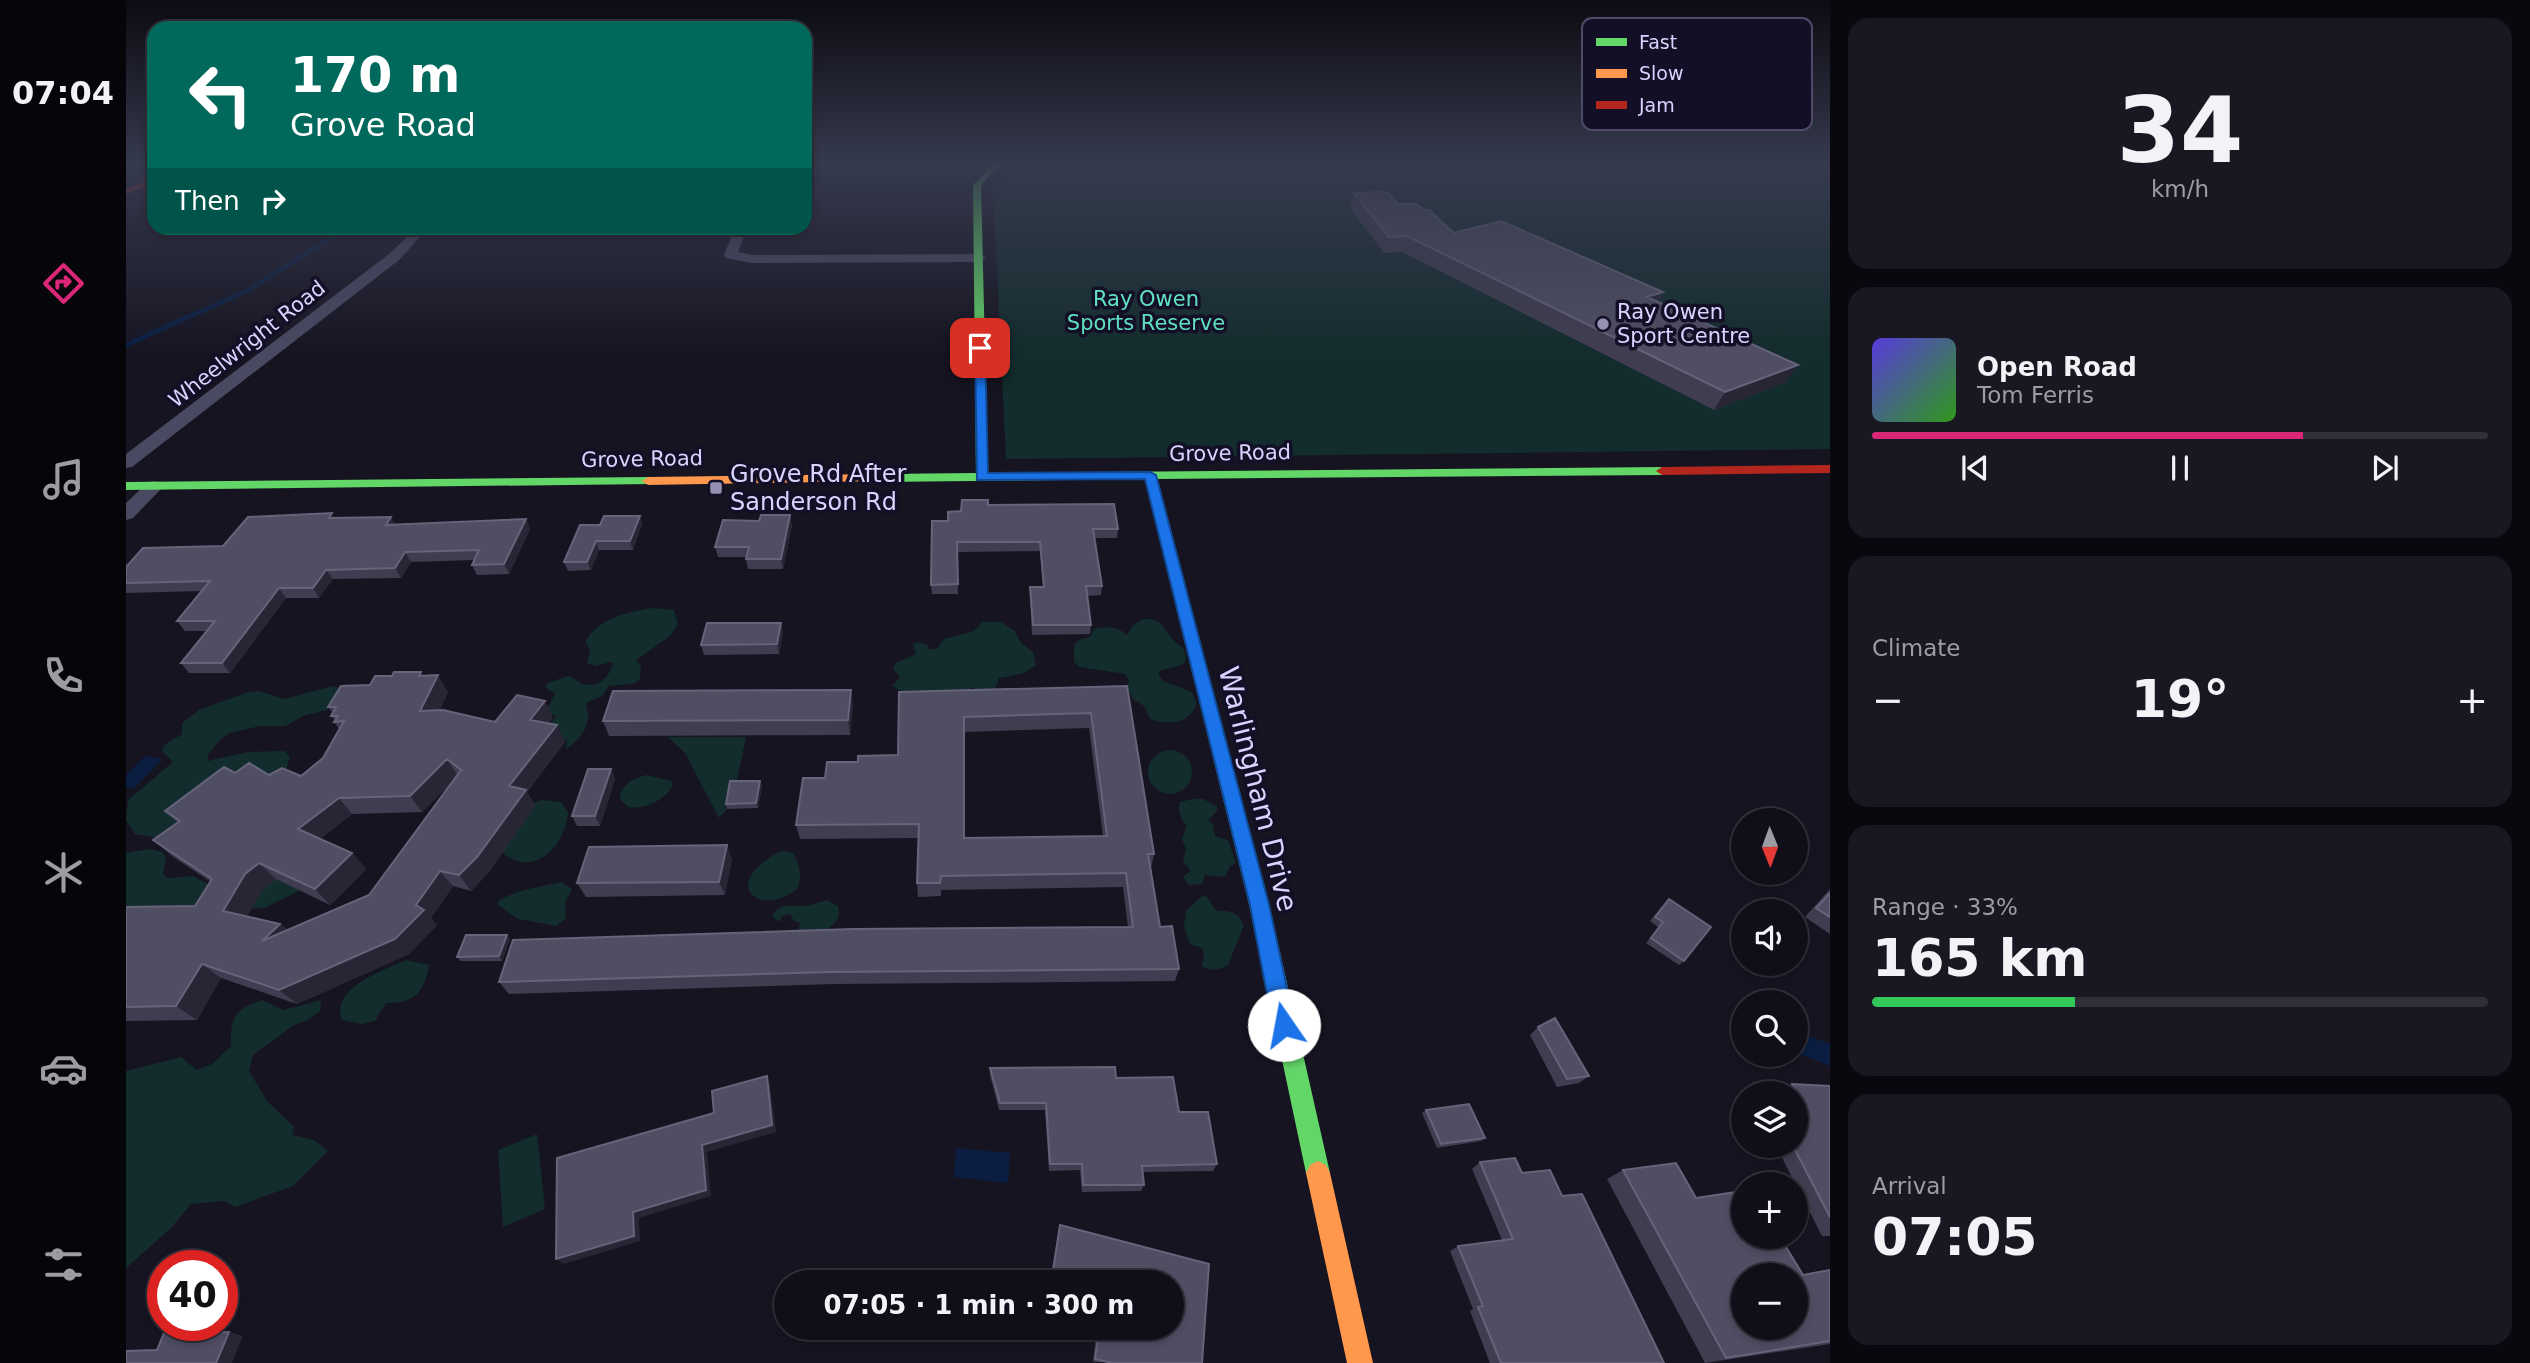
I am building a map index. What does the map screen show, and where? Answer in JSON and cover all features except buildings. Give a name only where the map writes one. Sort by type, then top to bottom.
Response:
[{"type":"street","points":[[978,229],[982,477]]},
{"type":"street","name":"Wheelwright Road","points":[[126,463],[394,257],[415,235]]},
{"type":"street","points":[[738,235],[731,255],[752,259],[979,258]]},
{"type":"street","name":"Grove Road","points":[[126,486],[1830,468]]},
{"type":"street","name":"Warlingham Drive","points":[[1150,475],[1259,905],[1360,1363]]},
{"type":"street","points":[[126,514],[154,486]]},
{"type":"green space","name":"Ray Owen Sports Reserve","points":[[995,229],[1830,229],[1830,449],[1006,459]]},
{"type":"green space","points":[[654,608],[674,610],[678,624],[670,636],[636,660],[641,667],[640,679],[635,683],[609,686],[602,696],[586,703],[588,717],[585,729],[578,740],[566,749],[567,741],[542,735],[556,716],[546,711],[555,694],[545,687],[548,683],[568,676],[589,685],[599,683],[609,672],[613,663],[611,662],[596,666],[587,663],[590,653],[586,641],[591,633],[616,617]]},
{"type":"green space","points":[[1143,619],[1162,625],[1172,639],[1184,648],[1186,660],[1182,665],[1159,671],[1163,681],[1192,692],[1197,704],[1183,720],[1164,722],[1150,719],[1144,706],[1133,699],[1127,689],[1129,681],[1125,674],[1080,667],[1074,662],[1074,644],[1090,637],[1094,629],[1111,627],[1127,635],[1133,625]]},
{"type":"green space","points":[[982,622],[1001,622],[1015,631],[1021,643],[1033,652],[1036,665],[1024,673],[999,678],[994,692],[981,693],[971,687],[970,691],[910,696],[892,686],[900,677],[893,669],[896,663],[916,654],[913,644],[918,642],[927,645],[929,649],[937,649],[944,639],[974,631]]},
{"type":"green space","points":[[333,686],[342,688],[330,709],[303,716],[285,726],[261,726],[229,733],[208,755],[208,761],[248,752],[285,751],[290,757],[285,774],[158,838],[135,834],[126,820],[128,800],[173,762],[162,751],[164,745],[182,734],[182,723],[199,710],[248,692],[259,691],[284,699]]},
{"type":"green space","points":[[668,737],[746,737],[736,785],[731,786],[726,810],[719,818],[685,753]]},
{"type":"green space","points":[[1170,750],[1185,757],[1192,772],[1185,787],[1170,794],[1155,787],[1148,772],[1155,757]]},
{"type":"green space","points":[[647,775],[671,781],[673,784],[666,795],[654,803],[628,807],[620,799],[623,789],[633,780]]},
{"type":"green space","points":[[1203,799],[1217,806],[1217,811],[1208,820],[1213,824],[1215,836],[1228,840],[1236,863],[1230,866],[1225,877],[1205,875],[1202,884],[1189,885],[1183,877],[1191,871],[1183,861],[1186,849],[1182,839],[1187,826],[1179,809],[1180,802]]},
{"type":"green space","points":[[542,800],[561,802],[568,812],[564,831],[553,849],[546,856],[527,862],[514,860],[497,849],[528,805]]},
{"type":"green space","points":[[150,849],[166,856],[163,874],[168,878],[192,876],[208,884],[210,890],[206,907],[126,915],[126,853]]},
{"type":"green space","points":[[781,851],[793,853],[795,857],[800,875],[798,888],[784,897],[759,899],[751,894],[748,886],[751,875],[762,863]]},
{"type":"green space","points":[[273,875],[305,888],[264,908],[245,909]]},
{"type":"green space","points":[[562,882],[572,889],[565,903],[566,918],[556,926],[518,919],[498,905],[498,901],[513,894]]},
{"type":"green space","points":[[1202,896],[1207,897],[1216,911],[1237,915],[1244,926],[1228,965],[1218,969],[1202,966],[1202,948],[1190,944],[1184,926],[1186,911]]},
{"type":"green space","points":[[827,900],[838,906],[839,914],[832,925],[820,932],[798,931],[800,923],[794,921],[790,914],[784,915],[779,922],[772,916],[782,907],[807,906]]},
{"type":"green space","points":[[406,960],[429,965],[421,990],[416,995],[404,1001],[386,1003],[375,1021],[361,1024],[342,1020],[340,1009],[351,989]]},
{"type":"green space","points":[[262,1000],[284,1010],[321,1000],[320,1011],[308,1020],[294,1025],[253,1055],[249,1071],[267,1101],[294,1127],[292,1135],[314,1140],[328,1151],[293,1186],[235,1207],[224,1201],[191,1204],[171,1228],[126,1268],[126,1071],[181,1057],[197,1070],[212,1064],[231,1046],[236,1015]]},
{"type":"green space","points":[[537,1134],[545,1209],[503,1227],[498,1150]]},
{"type":"water","points":[[145,756],[162,759],[133,789],[126,787],[126,775]]},
{"type":"water","points":[[1808,1036],[1830,1044],[1830,1066],[1808,1057]]},
{"type":"water","points":[[956,1148],[1010,1153],[1008,1183],[954,1177]]},
{"type":"waterway","points":[[220,303],[248,290],[336,235]]},
{"type":"waterway","points":[[126,345],[224,301]]},
{"type":"traffic: fast","points":[[978,229],[982,477]]},
{"type":"traffic: fast","points":[[880,478],[1662,471]]},
{"type":"traffic: fast","points":[[1150,475],[1259,904],[1318,1173]]},
{"type":"traffic: fast","points":[[126,486],[648,481]]},
{"type":"traffic: slow","points":[[648,481],[880,478]]},
{"type":"traffic: slow","points":[[1318,1173],[1360,1363]]},
{"type":"traffic: jam","points":[[1662,471],[1830,469]]},
{"type":"place","name":"Ray Owen Sport Centre","points":[[1603,324]]},
{"type":"place","name":"Grove Rd After Sanderson Rd","points":[[716,488]]},
{"type":"route","points":[[980,348],[982,477],[1150,475],[1259,905],[1284,1025]]}]
